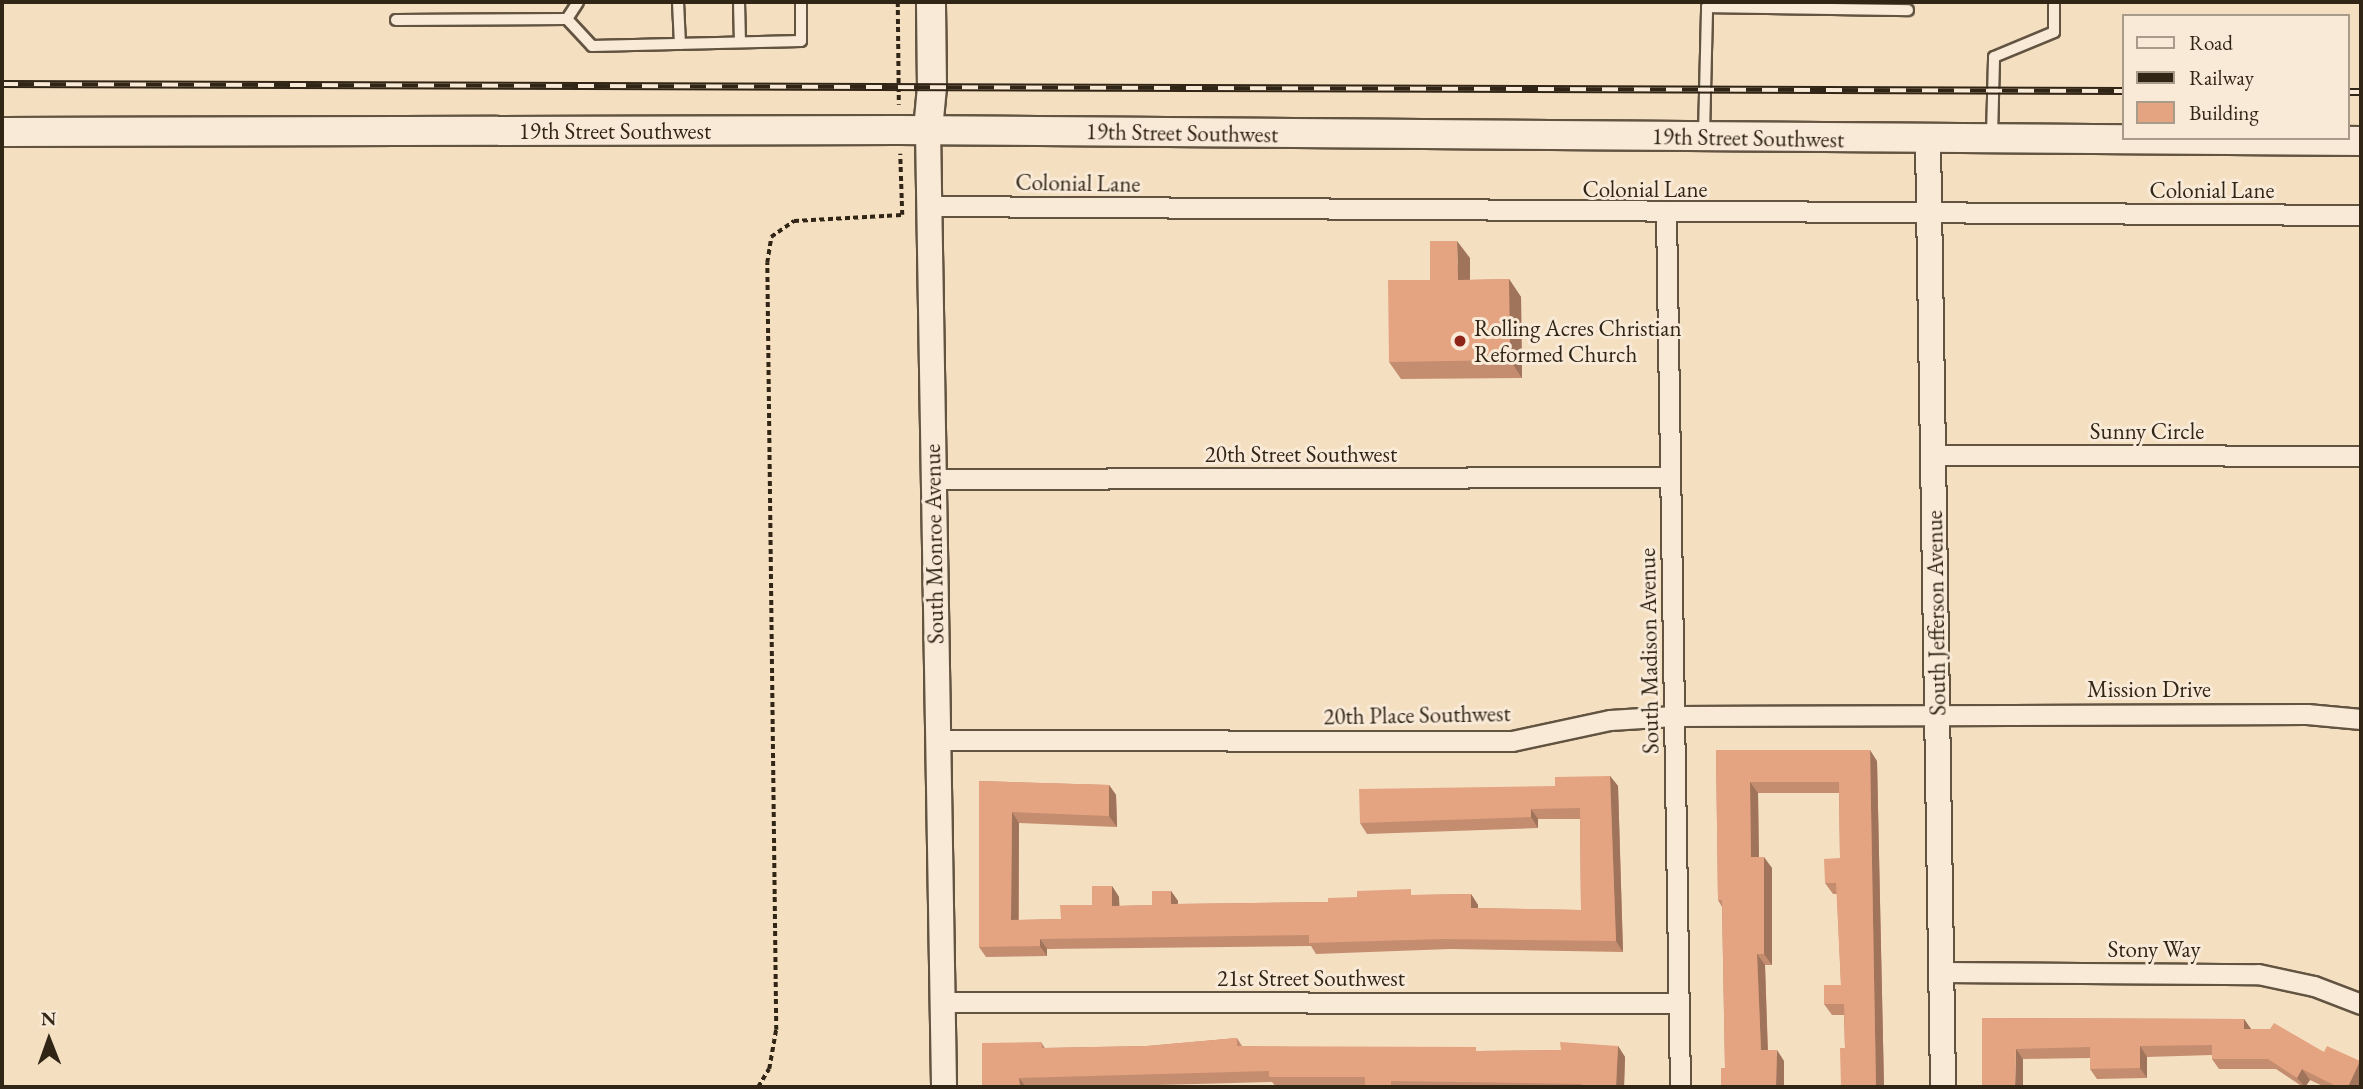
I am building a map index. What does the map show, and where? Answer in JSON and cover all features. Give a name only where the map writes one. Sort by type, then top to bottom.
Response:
[{"type":"main road","name":"South Monroe Avenue","points":[[928,130],[932,87],[931,2]]},
{"type":"main road","name":"19th Street Southwest","points":[[2,132],[928,130],[1928,140],[2361,141]]},
{"type":"street","name":"South Monroe Avenue","points":[[928,130],[944,1087]]},
{"type":"street","name":"South Jefferson Avenue","points":[[1928,140],[1943,1087]]},
{"type":"street","name":"Colonial Lane","points":[[929,205],[1666,214],[2361,215]]},
{"type":"street","name":"South Madison Avenue","points":[[1666,214],[1680,1087]]},
{"type":"street","name":"Sunny Circle","points":[[1933,455],[2361,456]]},
{"type":"street","name":"20th Street Southwest","points":[[932,479],[1670,477]]},
{"type":"street","name":"20th Place Southwest","points":[[937,740],[1512,741],[1610,720],[1674,716],[1937,713]]},
{"type":"street","name":"Mission Drive","points":[[1937,713],[2307,714],[2361,719]]},
{"type":"street","name":"Stony Way","points":[[1942,972],[2258,974],[2314,986],[2361,1004]]},
{"type":"street","name":"21st Street Southwest","points":[[942,1002],[1679,1003]]},
{"type":"lane","points":[[567,19],[578,2]]},
{"type":"lane","points":[[678,2],[680,44]]},
{"type":"lane","points":[[739,2],[740,42]]},
{"type":"lane","points":[[396,20],[567,19],[592,46],[801,41],[801,2]]},
{"type":"lane","points":[[1992,140],[1994,57],[2054,32],[2054,2]]},
{"type":"lane","points":[[1704,137],[1707,7],[1909,10]]},
{"type":"path","points":[[758,1087],[769,1069],[776,1030],[771,237],[807,217],[902,215]]},
{"type":"building","points":[[1430,241],[1457,241],[1458,280],[1509,279],[1510,360],[1389,362],[1388,280],[1430,280]]},
{"type":"building","points":[[1716,750],[1870,750],[1876,1087],[1841,1087],[1840,1048],[1845,1048],[1844,1004],[1824,1004],[1824,985],[1841,985],[1836,883],[1825,883],[1824,859],[1840,858],[1839,782],[1750,782],[1751,857],[1764,857],[1764,954],[1757,954],[1761,1050],[1777,1050],[1776,1087],[1721,1087],[1721,1068],[1725,1068],[1722,900],[1718,900]]},
{"type":"building","points":[[1610,776],[1616,941],[1443,939],[1309,943],[1309,935],[1040,939],[1040,946],[979,947],[979,781],[1109,785],[1109,816],[1012,812],[1011,920],[1061,919],[1060,905],[1092,905],[1092,886],[1112,886],[1112,906],[1152,905],[1152,891],[1171,891],[1171,904],[1328,902],[1328,898],[1357,897],[1357,891],[1411,889],[1411,895],[1471,894],[1471,908],[1581,910],[1580,808],[1531,809],[1531,817],[1360,823],[1359,789],[1555,786],[1555,777]]},
{"type":"building","points":[[1982,1018],[2244,1019],[2244,1029],[2270,1029],[2274,1023],[2324,1052],[2327,1046],[2360,1061],[2348,1087],[2338,1087],[2302,1069],[2297,1078],[2268,1059],[2212,1059],[2212,1045],[2140,1046],[2140,1068],[2090,1069],[2090,1047],[2016,1049],[2015,1087],[1982,1087]]},
{"type":"building","points":[[1237,1038],[1237,1046],[1476,1047],[1476,1051],[1561,1050],[1560,1042],[1618,1046],[1616,1087],[1391,1081],[1391,1087],[1365,1087],[1365,1077],[1269,1077],[1269,1071],[1019,1078],[1020,1087],[982,1087],[982,1043],[1041,1042],[1042,1048],[1147,1046]]},
{"type":"railway","points":[[2,84],[2122,91]]},
{"type":"railway","points":[[2349,92],[2361,92]]},
{"type":"place","name":"Rolling Acres Christian Reformed Church","points":[[1460,341]]}]
